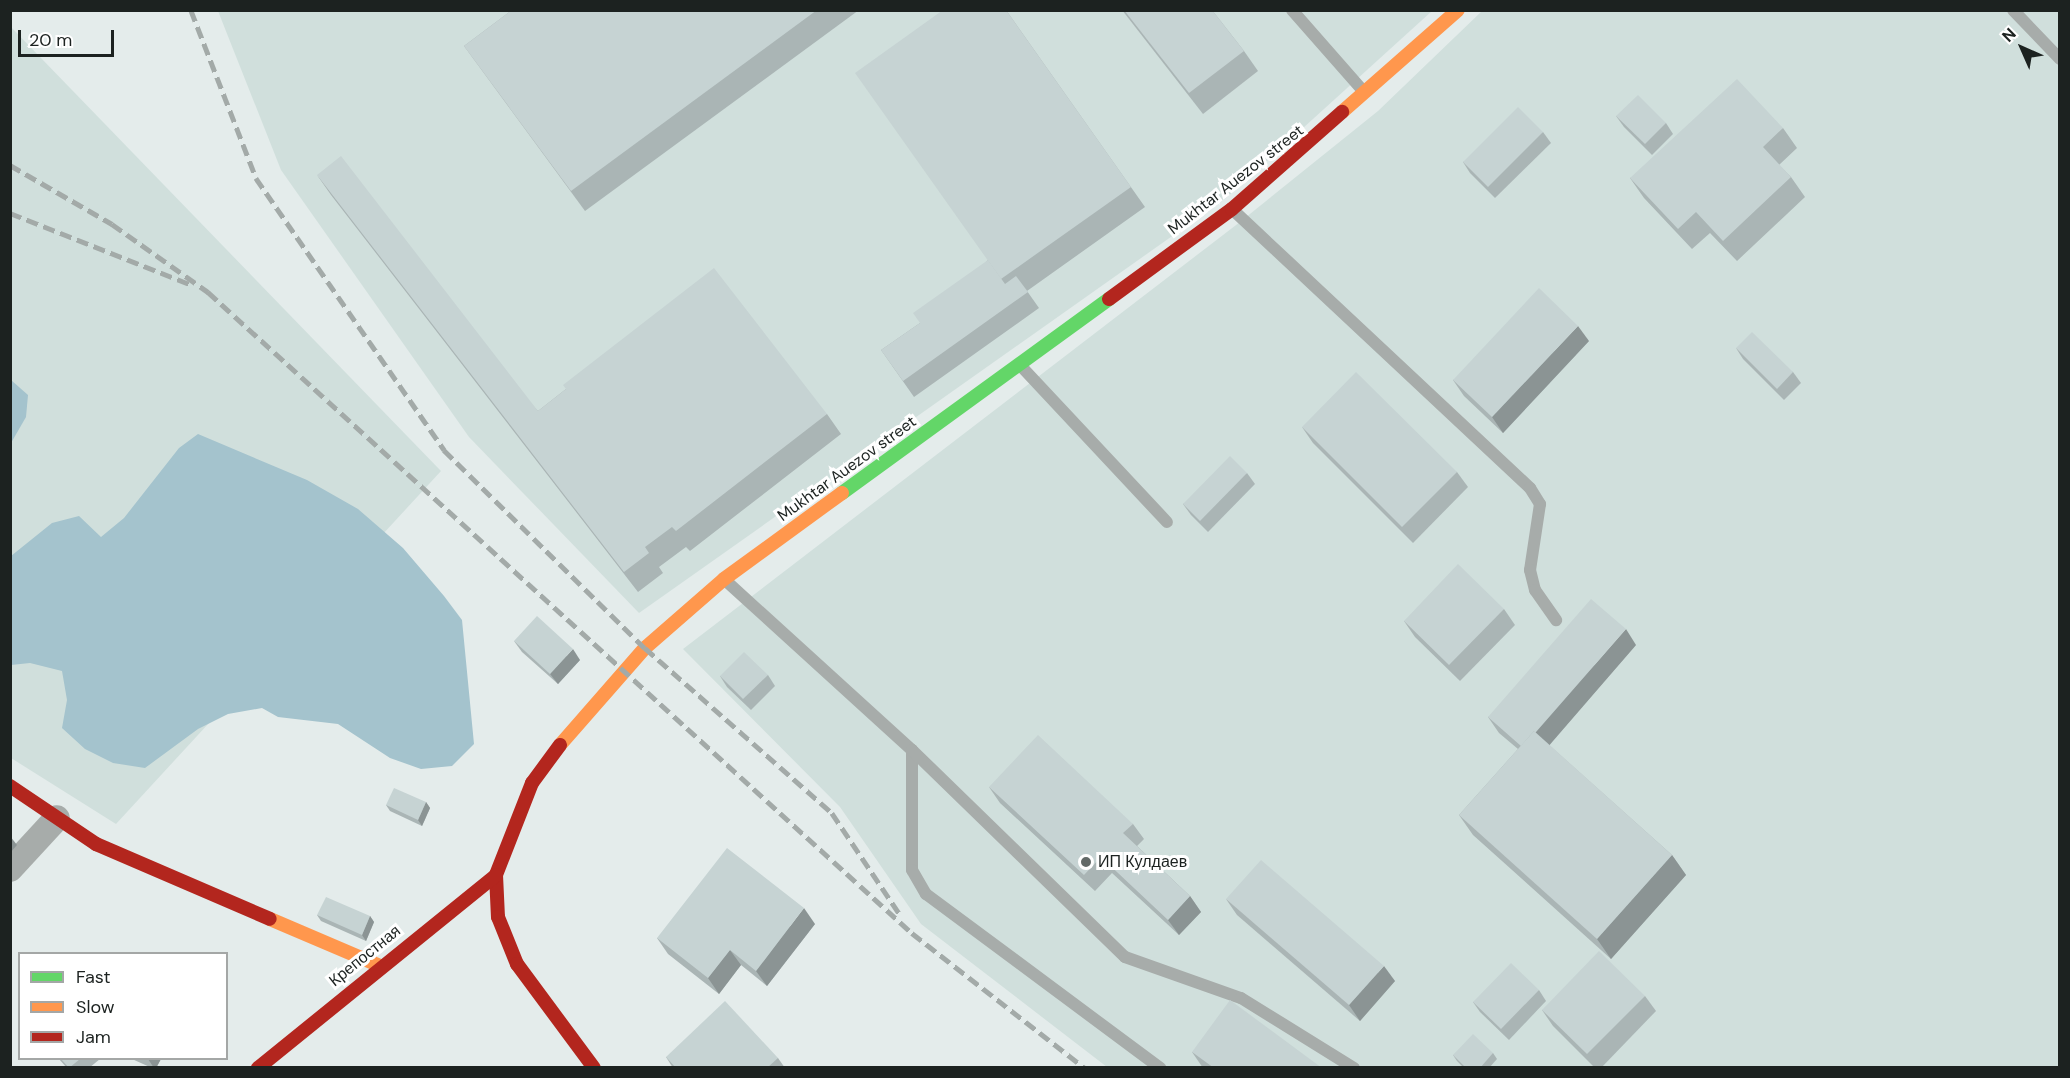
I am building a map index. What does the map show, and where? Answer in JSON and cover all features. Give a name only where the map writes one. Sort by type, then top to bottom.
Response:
[{"type":"street","name":"Mukhtar Auezov street","points":[[594,1068],[517,964],[498,917],[496,875],[511,828],[556,747],[645,648],[724,579],[1232,209],[1367,95],[1458,10]]},
{"type":"street","points":[[10,786],[96,843],[378,965]]},
{"type":"street","points":[[10,869],[57,818]]},
{"type":"street","name":"Крепостная","points":[[258,1068],[378,965],[496,875]]},
{"type":"lane","points":[[1292,10],[1367,95]]},
{"type":"lane","points":[[2013,10],[2060,59]]},
{"type":"lane","points":[[1232,209],[1530,488],[1540,504],[1540,519],[1530,570],[1534,590],[1556,620]]},
{"type":"lane","points":[[1019,364],[1167,522]]},
{"type":"lane","points":[[724,579],[912,750],[1125,957],[1241,998],[1354,1068]]},
{"type":"lane","points":[[912,750],[912,870],[926,894],[1160,1068]]},
{"type":"shaded area","points":[[218,11],[1432,11],[1226,198],[639,613],[469,437],[281,170]]},
{"type":"shaded area","points":[[1482,11],[2059,11],[2059,1067],[1107,1067],[921,924],[840,807],[683,649],[1240,222],[1378,111]]},
{"type":"shaded area","points":[[10,26],[441,471],[116,824],[11,758]]},
{"type":"water","points":[[11,380],[28,395],[26,417],[11,443]]},
{"type":"water","points":[[198,434],[307,480],[358,509],[403,548],[444,596],[462,620],[474,744],[452,766],[421,769],[390,758],[338,724],[278,717],[262,708],[228,714],[198,729],[145,768],[113,763],[85,749],[62,728],[67,700],[62,671],[30,663],[11,665],[11,556],[52,523],[79,516],[101,537],[124,518],[179,448]]},
{"type":"building","points":[[512,10],[817,10],[571,191],[464,46]]},
{"type":"building","points":[[943,10],[1006,10],[1131,187],[1001,279],[855,73]]},
{"type":"building","points":[[1124,10],[1212,10],[1244,51],[1189,93]]},
{"type":"building","points":[[1737,79],[1783,128],[1763,147],[1791,177],[1723,241],[1696,212],[1678,229],[1630,178]]},
{"type":"building","points":[[1638,95],[1666,123],[1645,144],[1616,116]]},
{"type":"building","points":[[1518,107],[1543,132],[1488,187],[1463,162]]},
{"type":"building","points":[[341,156],[538,411],[566,389],[563,385],[714,268],[827,414],[676,531],[672,527],[645,547],[649,553],[624,572],[317,175]]},
{"type":"building","points":[[988,260],[1005,284],[1016,276],[1028,292],[903,381],[881,350],[920,323],[913,313]]},
{"type":"building","points":[[1539,288],[1578,326],[1492,417],[1453,380]]},
{"type":"building","points":[[1752,332],[1793,372],[1777,389],[1736,348]]},
{"type":"building","points":[[1356,372],[1457,472],[1402,527],[1302,427]]},
{"type":"building","points":[[1230,456],[1247,473],[1200,521],[1183,504]]},
{"type":"building","points":[[1458,564],[1504,609],[1449,665],[1404,621]]},
{"type":"building","points":[[1591,599],[1626,629],[1521,746],[1488,717]]},
{"type":"building","points":[[537,616],[573,649],[550,674],[514,641]]},
{"type":"building","points":[[744,652],[768,675],[743,699],[720,676]]},
{"type":"building","points":[[1534,731],[1672,855],[1597,939],[1459,815]]},
{"type":"building","points":[[1038,735],[1133,824],[1123,833],[1190,896],[1168,920],[1101,857],[1084,875],[989,787]]},
{"type":"building","points":[[394,788],[426,802],[418,820],[386,805]]},
{"type":"building","points":[[727,848],[804,908],[756,971],[730,950],[708,978],[657,938]]},
{"type":"building","points":[[1261,860],[1384,966],[1349,1005],[1226,899]]},
{"type":"building","points":[[326,897],[370,916],[362,935],[317,915]]},
{"type":"building","points":[[1599,951],[1645,996],[1587,1054],[1542,1010]]},
{"type":"building","points":[[1511,963],[1539,990],[1501,1029],[1473,1002]]},
{"type":"building","points":[[1230,1000],[1322,1068],[1214,1068],[1192,1052]]},
{"type":"building","points":[[725,1001],[778,1058],[767,1068],[676,1068],[666,1057]]},
{"type":"building","points":[[1473,1034],[1493,1053],[1480,1068],[1466,1068],[1453,1055]]},
{"type":"building","points":[[62,1060],[79,1060],[69,1068]]},
{"type":"railway","points":[[191,10],[256,178],[444,450],[645,648],[832,813],[901,916]]},
{"type":"railway","points":[[10,165],[112,224],[208,292],[912,933],[1085,1068]]},
{"type":"railway","points":[[10,213],[189,284]]},
{"type":"traffic: fast","points":[[842,493],[1109,299]]},
{"type":"traffic: slow","points":[[1342,112],[1458,10]]},
{"type":"traffic: slow","points":[[560,745],[645,648],[724,579],[842,493]]},
{"type":"traffic: slow","points":[[270,919],[378,965]]},
{"type":"traffic: jam","points":[[1109,299],[1232,209],[1342,112]]},
{"type":"traffic: jam","points":[[560,745],[532,783],[496,875],[498,917],[517,964],[594,1068]]},
{"type":"traffic: jam","points":[[10,786],[96,844],[270,919]]},
{"type":"traffic: jam","points":[[258,1068],[496,875]]},
{"type":"place","name":"ИП Кулдаев","points":[[1086,862]]}]
